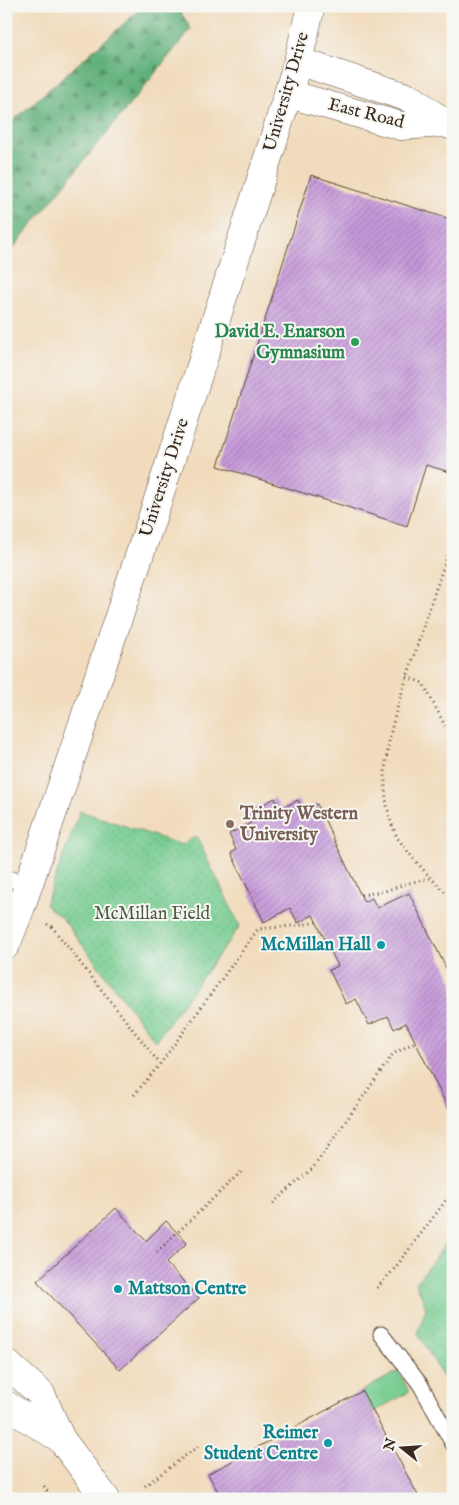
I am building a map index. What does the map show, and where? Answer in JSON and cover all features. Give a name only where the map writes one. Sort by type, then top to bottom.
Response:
[{"type":"street","name":"University Drive","points":[[6,945],[19,890],[153,515],[289,94],[311,6]]},
{"type":"street","name":"East Road","points":[[298,61],[412,99],[449,124]]},
{"type":"street","name":"East Road","points":[[289,94],[401,126],[449,124]]},
{"type":"street","points":[[6,1363],[41,1394],[61,1438],[106,1499]]},
{"type":"street","points":[[6,1405],[61,1438]]},
{"type":"lane","points":[[381,1334],[420,1384],[453,1444]]},
{"type":"path","points":[[453,541],[436,586],[392,724],[386,759],[385,792],[389,816],[398,839],[430,878],[453,899]]},
{"type":"path","points":[[407,677],[423,682],[445,726]]},
{"type":"path","points":[[360,895],[385,892],[405,884],[430,878]]},
{"type":"path","points":[[19,890],[52,927],[160,1064]]},
{"type":"path","points":[[134,1095],[160,1064],[258,928],[316,922]]},
{"type":"path","points":[[273,1203],[313,1168],[393,1054],[415,1042]]},
{"type":"path","points":[[157,1252],[242,1171]]},
{"type":"path","points":[[377,1288],[395,1268],[453,1191]]},
{"type":"path","points":[[145,1486],[201,1444]]},
{"type":"path","points":[[44,1486],[52,1499]]},
{"type":"green space","points":[[144,6],[177,6],[191,29],[6,257],[6,127]]},
{"type":"green space","name":"McMillan Field","points":[[80,811],[182,845],[196,836],[240,926],[155,1041],[62,918],[45,905]]},
{"type":"green space","points":[[453,1234],[453,1395],[418,1333],[426,1308],[416,1283]]},
{"type":"green space","points":[[399,1371],[409,1392],[373,1412],[362,1391]]},
{"type":"building","name":"David E. Enarson Gymnasium","points":[[311,175],[453,220],[453,473],[426,465],[407,526],[218,466]]},
{"type":"building","name":"McMillan Hall","points":[[275,798],[280,809],[298,800],[303,810],[317,804],[364,902],[372,898],[377,908],[409,893],[453,982],[453,1118],[406,1023],[394,1029],[388,1016],[369,1025],[356,999],[346,1004],[329,970],[338,966],[313,915],[298,923],[290,908],[264,922],[231,853],[236,850],[229,834],[251,823],[246,813]]},
{"type":"building","name":"Mattson Centre","points":[[116,1208],[146,1241],[166,1221],[187,1243],[166,1263],[199,1298],[120,1370],[37,1281]]},
{"type":"building","name":"Reimer Student Centre","points":[[362,1391],[420,1499],[222,1499],[208,1474]]},
{"type":"place","name":"David E. Enarson Gymnasium","points":[[355,342]]},
{"type":"place","name":"Trinity Western University","points":[[230,824]]},
{"type":"place","name":"McMillan Hall","points":[[381,945]]},
{"type":"place","name":"Mattson Centre","points":[[118,1289]]},
{"type":"place","name":"Reimer Student Centre","points":[[328,1443]]}]
